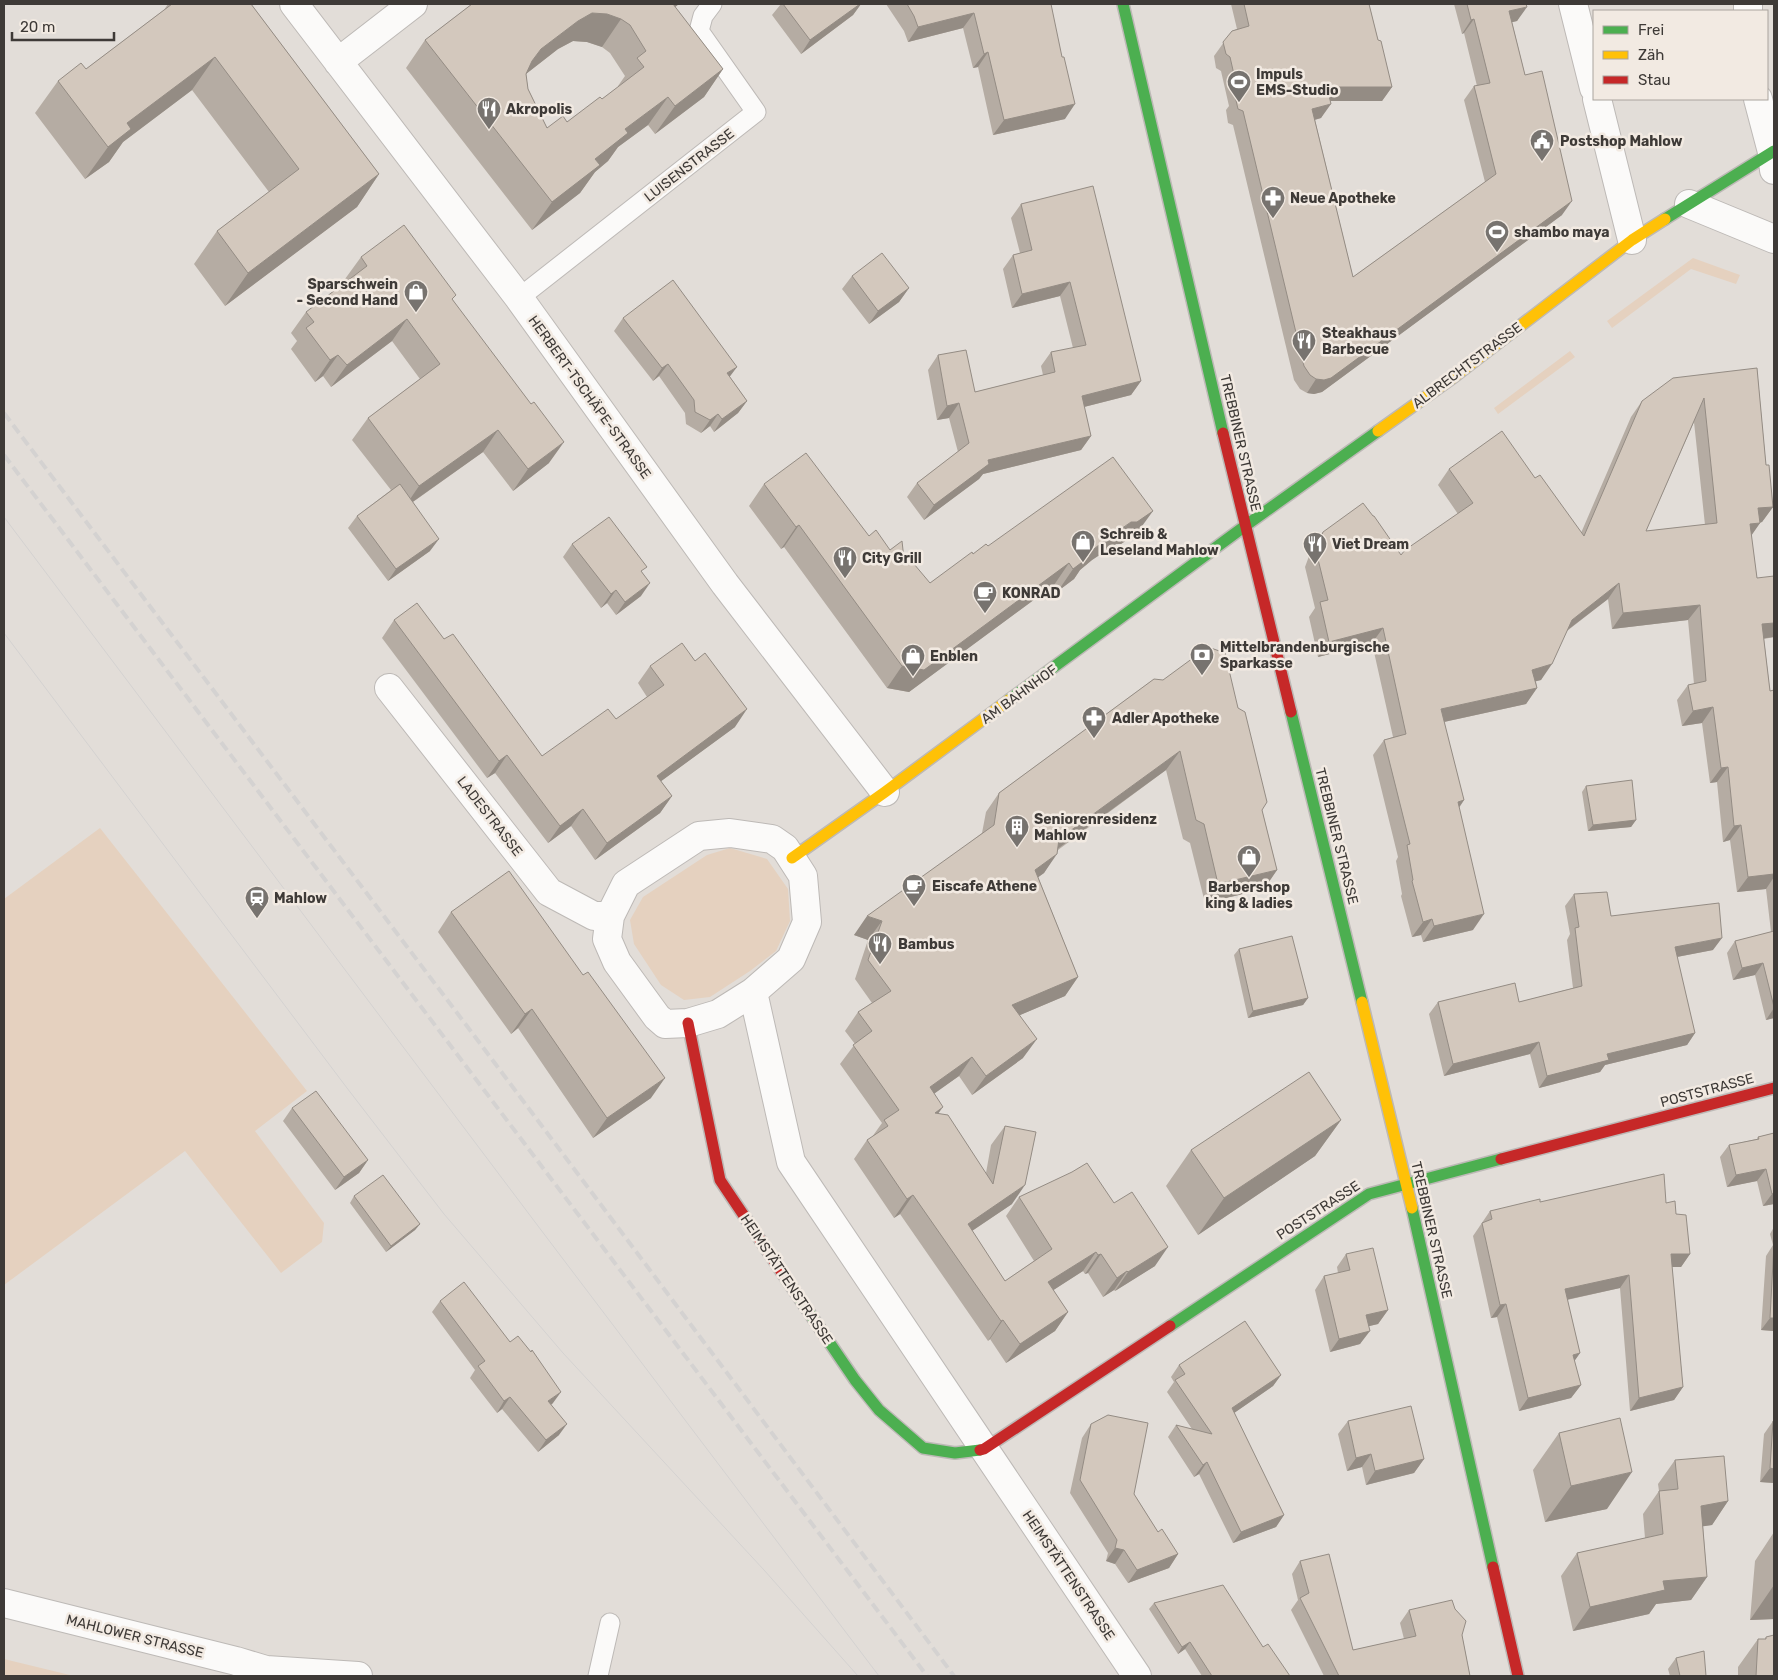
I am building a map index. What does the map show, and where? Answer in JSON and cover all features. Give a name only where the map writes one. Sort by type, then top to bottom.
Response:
[{"type":"street","name":"HERBERT-TSCHÄPE-STRASSE","points":[[294,4],[519,298],[725,584],[885,792]]},
{"type":"street","points":[[338,62],[413,4]]},
{"type":"street","name":"TREBBINER STRASSE","points":[[1123,4],[1245,526],[1407,1183],[1518,1676]]},
{"type":"street","points":[[1573,4],[1593,84]]},
{"type":"street","points":[[1597,100],[1632,240]]},
{"type":"street","points":[[1758,100],[1773,158]]},
{"type":"street","name":"ALBRECHTSTRASSE","points":[[1245,526],[1455,376],[1632,240],[1689,204],[1773,158]]},
{"type":"street","points":[[1689,204],[1774,239]]},
{"type":"street","name":"AM BAHNHOF","points":[[792,858],[885,792],[1245,526]]},
{"type":"street","name":"LADESTRASSE","points":[[389,688],[549,892],[594,916],[610,916]]},
{"type":"street","points":[[730,832],[772,839],[785,848],[792,858],[803,876],[807,922],[791,959],[753,992],[718,1014],[688,1023],[665,1024],[617,962],[607,939],[610,916],[626,884],[699,836],[730,832]]},
{"type":"street","name":"HEIMSTÄTTENSTRASSE","points":[[753,992],[791,1162],[1137,1676]]},
{"type":"street","name":"HEIMSTÄTTENSTRASSE","points":[[688,1023],[720,1180],[855,1380],[879,1410],[923,1448],[955,1453],[984,1449]]},
{"type":"street","name":"POSTSTRASSE","points":[[984,1449],[1369,1194],[1774,1088]]},
{"type":"street","name":"MAHLOWER STRASSE","points":[[4,1603],[273,1673],[358,1676]]},
{"type":"lane","name":"LUISENSTRASSE","points":[[519,298],[756,112],[698,31],[703,16],[712,4]]},
{"type":"lane","points":[[598,1676],[610,1623]]},
{"type":"shaded area","points":[[1693,258],[1740,275],[1736,284],[1691,269],[1612,328],[1607,321]]},
{"type":"shaded area","points":[[1570,351],[1575,357],[1498,414],[1494,408]]},
{"type":"shaded area","points":[[100,828],[307,1091],[255,1131],[324,1223],[322,1242],[281,1273],[185,1151],[4,1285],[4,899]]},
{"type":"shaded area","points":[[730,848],[767,859],[788,889],[790,921],[776,951],[750,971],[710,997],[684,1000],[661,985],[634,944],[630,920],[643,897],[707,855]]},
{"type":"shaded area","points":[[4,1659],[74,1676],[4,1676]]},
{"type":"building","points":[[172,4],[251,4],[379,174],[248,273],[217,231],[299,169],[215,57],[127,123],[131,129],[108,147],[58,81],[81,63],[86,69]]},
{"type":"building","points":[[472,4],[673,4],[723,69],[675,106],[668,97],[625,129],[628,133],[595,159],[600,165],[552,202],[425,40]],"holes":[[[592,13],[607,14],[621,19],[630,25],[646,51],[637,58],[644,67],[602,99],[600,97],[567,122],[563,116],[547,128],[528,89],[526,74],[532,61],[541,49],[578,21]]]},
{"type":"building","points":[[783,4],[860,4],[810,40]]},
{"type":"building","points":[[907,4],[1051,4],[1062,57],[1064,57],[1075,104],[1004,120],[988,52],[984,54],[974,13],[918,27]]},
{"type":"building","points":[[1244,4],[1369,4],[1378,40],[1381,41],[1392,87],[1327,87],[1331,104],[1312,109],[1353,277],[1496,174],[1474,86],[1490,83],[1474,19],[1471,20],[1467,4],[1526,4],[1527,7],[1509,11],[1525,75],[1542,71],[1572,201],[1331,378],[1324,380],[1316,379],[1310,375],[1304,366],[1243,111],[1238,109],[1235,96],[1238,92],[1230,57],[1226,54],[1223,42],[1232,31],[1249,26]]},
{"type":"building","points":[[1093,186],[1141,381],[1082,396],[1091,436],[988,460],[989,464],[934,505],[917,483],[969,443],[959,403],[947,406],[938,355],[966,350],[975,392],[1055,372],[1051,352],[1086,345],[1070,282],[1022,294],[1013,255],[1032,250],[1021,204]]},
{"type":"building","points":[[404,225],[456,295],[452,299],[531,404],[534,402],[564,442],[528,469],[498,430],[419,486],[368,418],[440,364],[407,319],[347,365],[338,355],[330,360],[306,328],[314,322],[306,312],[367,266],[361,257]]},
{"type":"building","points":[[882,253],[909,288],[878,311],[852,276]]},
{"type":"building","points":[[673,280],[737,367],[727,373],[747,401],[722,419],[718,414],[710,420],[695,412],[694,400],[668,364],[662,368],[623,318]]},
{"type":"building","points":[[1757,368],[1766,465],[1769,465],[1773,507],[1758,508],[1760,523],[1750,524],[1757,578],[1774,576],[1774,623],[1762,624],[1770,691],[1774,690],[1774,874],[1748,877],[1741,825],[1734,826],[1728,767],[1721,768],[1713,707],[1693,711],[1688,685],[1706,681],[1700,605],[1623,613],[1619,583],[1572,620],[1552,664],[1532,670],[1537,688],[1441,709],[1464,800],[1458,802],[1484,914],[1434,926],[1432,919],[1423,922],[1412,881],[1407,845],[1410,844],[1384,740],[1406,734],[1383,628],[1329,642],[1320,602],[1328,600],[1316,551],[1323,532],[1363,503],[1401,555],[1405,550],[1473,503],[1449,469],[1502,431],[1535,478],[1540,475],[1584,536],[1642,401],[1673,378]],"holes":[[[1704,398],[1717,523],[1646,531]]]},
{"type":"building","points":[[806,453],[869,536],[876,530],[890,550],[902,541],[904,559],[914,564],[930,583],[972,552],[973,554],[986,544],[988,546],[1113,457],[1153,511],[1137,522],[1131,522],[1108,538],[1090,552],[1089,557],[1073,569],[1069,563],[924,670],[902,666],[799,525],[796,527],[764,484]]},
{"type":"building","points":[[400,484],[439,539],[396,569],[357,516]]},
{"type":"building","points":[[609,517],[647,567],[641,571],[650,583],[625,602],[616,590],[611,594],[572,544]]},
{"type":"building","points":[[417,603],[444,639],[453,634],[542,756],[608,709],[616,719],[664,685],[650,666],[682,643],[695,661],[705,653],[747,709],[657,776],[672,796],[607,843],[583,809],[560,826],[507,755],[499,761],[394,620]]},
{"type":"building","points":[[1208,647],[1225,653],[1238,708],[1245,712],[1267,802],[1262,810],[1277,870],[1218,884],[1204,824],[1196,820],[1180,751],[1059,839],[1057,854],[1035,870],[1078,977],[1012,1005],[1037,1039],[986,1076],[972,1057],[930,1087],[943,1107],[935,1113],[948,1115],[993,1184],[1005,1126],[1036,1132],[1025,1185],[968,1224],[1005,1281],[1052,1249],[1019,1197],[1087,1163],[1114,1203],[1132,1192],[1168,1247],[1117,1278],[1101,1254],[1098,1255],[1096,1252],[1048,1282],[1068,1312],[1020,1344],[1003,1320],[1001,1321],[913,1195],[907,1199],[867,1140],[888,1126],[884,1120],[899,1110],[853,1045],[872,1031],[858,1012],[891,991],[868,960],[882,921],[867,916],[994,825],[999,793],[1154,679],[1163,680]]},
{"type":"building","points":[[1632,780],[1636,820],[1593,825],[1586,786]]},
{"type":"building","points":[[509,871],[583,975],[588,972],[665,1078],[607,1118],[532,1009],[525,1014],[451,912]]},
{"type":"building","points":[[1607,892],[1611,916],[1719,903],[1722,938],[1675,947],[1695,1033],[1607,1054],[1609,1060],[1547,1076],[1539,1042],[1453,1064],[1438,1002],[1515,983],[1519,1002],[1582,986],[1575,928],[1579,927],[1574,894]]},
{"type":"building","points":[[1774,931],[1774,1007],[1763,963],[1742,968],[1735,941]]},
{"type":"building","points":[[1292,936],[1308,998],[1253,1011],[1239,949]]},
{"type":"building","points":[[1309,1072],[1341,1120],[1224,1198],[1191,1150]]},
{"type":"building","points":[[316,1091],[368,1160],[344,1177],[292,1108]]},
{"type":"building","points":[[1774,1133],[1774,1193],[1772,1194],[1766,1169],[1736,1175],[1729,1145],[1759,1139],[1758,1137]]},
{"type":"building","points":[[1664,1174],[1666,1203],[1675,1201],[1676,1214],[1686,1215],[1690,1254],[1671,1254],[1683,1387],[1639,1398],[1629,1275],[1565,1289],[1580,1353],[1573,1355],[1581,1385],[1528,1398],[1506,1304],[1500,1305],[1482,1223],[1492,1219],[1490,1211],[1540,1199],[1540,1202]]},
{"type":"building","points":[[383,1175],[420,1224],[391,1246],[354,1196]]},
{"type":"building","points":[[1774,1244],[1774,1318],[1770,1318]]},
{"type":"building","points":[[1373,1248],[1388,1310],[1366,1315],[1370,1331],[1339,1339],[1324,1276],[1350,1270],[1346,1254]]},
{"type":"building","points":[[464,1282],[510,1342],[518,1336],[531,1352],[532,1350],[561,1392],[548,1401],[567,1424],[546,1440],[510,1397],[504,1401],[478,1366],[485,1361],[440,1301]]},
{"type":"building","points":[[1245,1321],[1281,1375],[1232,1408],[1284,1515],[1241,1532],[1207,1462],[1203,1465],[1176,1425],[1212,1434],[1175,1380],[1185,1374],[1179,1365]]},
{"type":"building","points":[[1411,1406],[1424,1459],[1375,1471],[1371,1454],[1356,1458],[1348,1421]]},
{"type":"building","points":[[1108,1415],[1148,1423],[1134,1494],[1158,1532],[1162,1529],[1178,1554],[1137,1570],[1124,1550],[1115,1548],[1117,1540],[1080,1480],[1091,1424]]},
{"type":"building","points":[[1620,1418],[1632,1472],[1571,1486],[1559,1433]]},
{"type":"building","points":[[1774,1421],[1774,1469],[1770,1468]]},
{"type":"building","points":[[1724,1456],[1728,1501],[1701,1506],[1707,1577],[1663,1581],[1665,1590],[1590,1607],[1577,1553],[1663,1534],[1659,1491],[1678,1489],[1675,1460]]},
{"type":"building","points":[[1329,1554],[1353,1650],[1416,1636],[1409,1610],[1452,1600],[1455,1609],[1466,1621],[1462,1635],[1470,1676],[1339,1676],[1300,1598],[1309,1593],[1300,1561]]},
{"type":"building","points":[[1223,1585],[1263,1647],[1268,1644],[1290,1676],[1212,1676],[1190,1642],[1182,1647],[1154,1603]]},
{"type":"building","points":[[1774,1635],[1774,1676],[1756,1676],[1758,1639],[1766,1639],[1766,1637]]},
{"type":"building","points":[[1704,1651],[1706,1676],[1680,1676],[1676,1658]]},
{"type":"tram line","points":[[4,517],[879,1676]]},
{"type":"tram line","points":[[4,633],[444,1214],[563,1353],[764,1570],[858,1676]]},
{"type":"railway","points":[[4,413],[479,1042],[954,1676]]},
{"type":"railway","points":[[4,455],[927,1676]]},
{"type":"traffic: fast","points":[[1123,4],[1223,433]]},
{"type":"traffic: fast","points":[[1665,219],[1774,151]]},
{"type":"traffic: fast","points":[[1009,700],[1245,526],[1378,431]]},
{"type":"traffic: fast","points":[[1291,712],[1362,1002]]},
{"type":"traffic: fast","points":[[1170,1326],[1369,1194],[1501,1159]]},
{"type":"traffic: fast","points":[[1412,1208],[1493,1567]]},
{"type":"traffic: fast","points":[[787,1280],[855,1380],[879,1410],[923,1448],[955,1453],[980,1450]]},
{"type":"traffic: slow","points":[[1378,431],[1455,376],[1632,240],[1665,219]]},
{"type":"traffic: slow","points":[[792,858],[1009,700]]},
{"type":"traffic: slow","points":[[1362,1002],[1412,1208]]},
{"type":"traffic: jam","points":[[1223,433],[1291,712]]},
{"type":"traffic: jam","points":[[688,1023],[720,1180],[787,1280]]},
{"type":"traffic: jam","points":[[1501,1159],[1774,1088]]},
{"type":"traffic: jam","points":[[980,1450],[1170,1326]]},
{"type":"traffic: jam","points":[[1493,1567],[1518,1676]]},
{"type":"place","name":"Impuls EMS-Studio","points":[[1239,103]]},
{"type":"place","name":"Akropolis","points":[[489,130]]},
{"type":"place","name":"Postshop Mahlow","points":[[1542,162]]},
{"type":"place","name":"Neue Apotheke","points":[[1273,219]]},
{"type":"place","name":"shambo maya","points":[[1497,253]]},
{"type":"place","name":"Sparschwein - Second Hand","points":[[416,313]]},
{"type":"place","name":"Steakhaus Barbecue","points":[[1304,362]]},
{"type":"place","name":"Schreib & Leseland Mahlow","points":[[1083,563]]},
{"type":"place","name":"Viet Dream","points":[[1315,565]]},
{"type":"place","name":"City Grill","points":[[845,579]]},
{"type":"place","name":"KONRAD","points":[[985,614]]},
{"type":"place","name":"Mittelbrandenburgische Sparkasse","points":[[1202,676]]},
{"type":"place","name":"Enblen","points":[[913,677]]},
{"type":"place","name":"Adler Apotheke","points":[[1094,739]]},
{"type":"place","name":"Seniorenresidenz Mahlow","points":[[1017,848]]},
{"type":"place","name":"Barbershop king & ladies","points":[[1249,878]]},
{"type":"place","name":"Eiscafe Athene","points":[[914,907]]},
{"type":"place","name":"Mahlow","points":[[257,919]]},
{"type":"place","name":"Bambus","points":[[880,965]]}]
